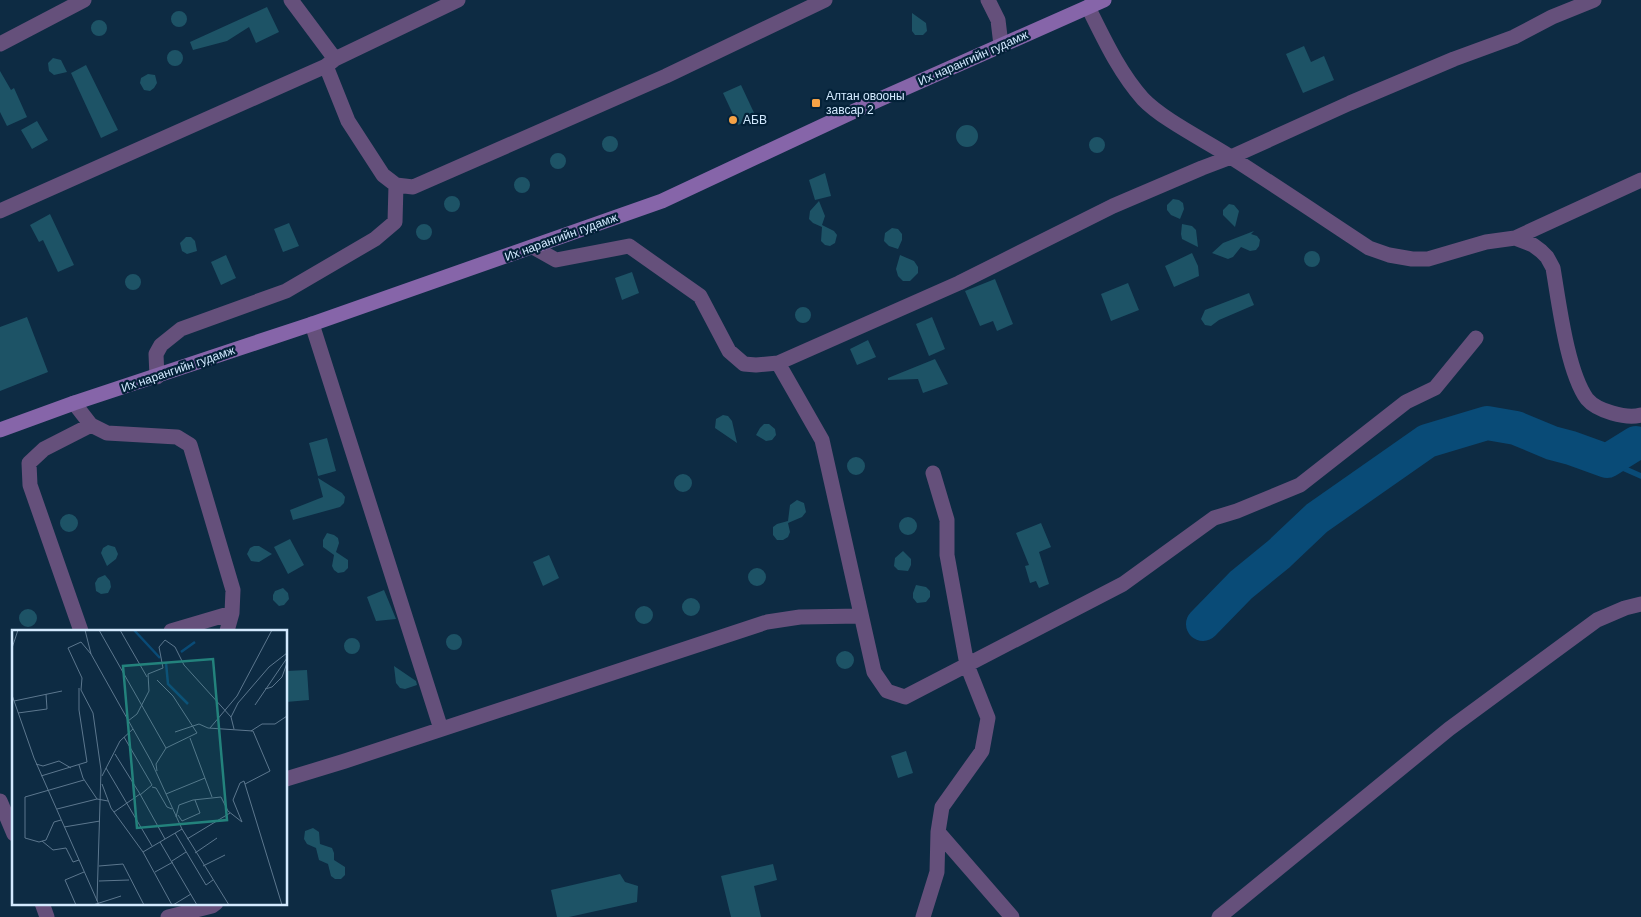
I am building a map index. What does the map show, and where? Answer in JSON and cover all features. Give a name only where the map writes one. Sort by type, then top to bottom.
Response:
[{"type":"main road","name":"Их нарангийн гудамж","points":[[0,430],[312,324],[662,201],[878,100],[1104,0]]},
{"type":"street","points":[[0,44],[84,0]]},
{"type":"street","points":[[291,0],[330,62],[348,121],[383,175],[396,185],[413,187],[666,76],[824,0]]},
{"type":"street","points":[[0,211],[330,62],[458,0]]},
{"type":"street","points":[[988,0],[998,20],[1001,45]]},
{"type":"street","points":[[533,247],[556,260],[628,246],[700,296],[729,351],[744,364],[756,366],[778,363],[959,283],[1113,206],[1231,157],[1350,103],[1514,36],[1552,17],[1594,0]]},
{"type":"street","points":[[1088,8],[1112,53],[1134,88],[1145,100],[1165,116],[1369,248],[1389,256],[1428,259],[1486,242],[1515,238],[1641,180]]},
{"type":"street","points":[[157,377],[156,354],[161,345],[182,328],[286,291],[375,239],[385,231],[395,222],[396,185]]},
{"type":"street","points":[[1515,238],[1533,245],[1541,251],[1553,268],[1566,342],[1577,378],[1587,399],[1594,406],[1615,414],[1641,415]]},
{"type":"street","points":[[312,324],[441,729]]},
{"type":"street","points":[[778,363],[822,440],[874,672],[887,691],[905,697],[1123,584],[1214,518],[1237,511],[1300,485],[1406,402],[1435,388],[1476,338]]},
{"type":"street","points":[[74,404],[91,425],[107,433],[177,437],[190,445],[233,590],[232,613],[227,630]]},
{"type":"street","points":[[82,630],[30,485],[29,463],[44,449],[91,425]]},
{"type":"street","points":[[924,917],[937,872],[938,832],[942,806],[982,751],[988,718],[967,665],[947,555],[947,520],[933,473]]},
{"type":"street","points":[[1219,917],[1457,723],[1597,620],[1625,608],[1641,604]]},
{"type":"street","points":[[174,630],[232,613]]},
{"type":"street","points":[[288,778],[767,622],[800,617],[861,616]]},
{"type":"street","points":[[0,801],[12,829]]},
{"type":"street","points":[[938,832],[1012,917]]},
{"type":"street","points":[[42,904],[47,917]]},
{"type":"street","points":[[168,917],[215,904]]},
{"type":"building","points":[[267,7],[279,32],[256,43],[249,27],[227,41],[193,50],[190,42]]},
{"type":"building","points":[[176,11],[182,11],[187,16],[185,25],[176,27],[171,22],[171,16]]},
{"type":"building","points":[[912,13],[926,23],[927,31],[923,35],[915,35],[912,31]]},
{"type":"building","points":[[96,20],[102,20],[107,25],[105,34],[96,36],[91,31],[91,25]]},
{"type":"building","points":[[1304,46],[1311,62],[1324,56],[1334,80],[1303,93],[1286,54]]},
{"type":"building","points":[[172,50],[178,50],[183,55],[181,64],[172,66],[167,61],[167,55]]},
{"type":"building","points":[[53,58],[61,60],[67,72],[54,75],[49,71],[48,63]]},
{"type":"building","points":[[86,65],[118,130],[101,138],[71,73]]},
{"type":"building","points":[[0,71],[11,90],[14,88],[27,117],[7,126],[0,112]]},
{"type":"building","points":[[148,74],[155,75],[157,83],[150,91],[144,90],[140,83],[141,78]]},
{"type":"building","points":[[741,85],[756,117],[738,125],[723,93]]},
{"type":"building","points":[[37,121],[48,140],[32,149],[21,130]]},
{"type":"building","points":[[967,125],[975,128],[978,136],[975,144],[967,147],[959,144],[956,136],[959,128]]},
{"type":"building","points":[[607,136],[613,136],[618,141],[616,150],[607,152],[602,147],[602,141]]},
{"type":"building","points":[[1094,137],[1100,137],[1105,142],[1103,151],[1094,153],[1089,148],[1089,142]]},
{"type":"building","points":[[555,153],[561,153],[566,158],[564,167],[555,169],[550,164],[550,158]]},
{"type":"building","points":[[825,173],[831,196],[815,200],[809,180]]},
{"type":"building","points":[[519,177],[525,177],[530,182],[528,191],[519,193],[514,188],[514,182]]},
{"type":"building","points":[[449,196],[455,196],[460,201],[458,210],[449,212],[444,207],[444,201]]},
{"type":"building","points":[[1173,199],[1183,203],[1184,209],[1180,219],[1171,215],[1167,210],[1167,205]]},
{"type":"building","points":[[819,201],[825,216],[822,225],[834,231],[837,235],[835,243],[830,246],[825,245],[821,241],[822,227],[809,219],[810,211]]},
{"type":"building","points":[[1229,204],[1234,205],[1239,211],[1235,227],[1223,215],[1223,210]]},
{"type":"building","points":[[50,214],[74,265],[58,272],[43,240],[39,242],[30,225]]},
{"type":"building","points":[[289,223],[299,246],[283,252],[274,229]]},
{"type":"building","points":[[421,224],[427,224],[432,229],[430,238],[421,240],[416,235],[416,229]]},
{"type":"building","points":[[1182,224],[1192,226],[1196,230],[1198,247],[1182,239]]},
{"type":"building","points":[[892,228],[898,229],[902,234],[902,240],[898,249],[889,246],[884,241],[885,233]]},
{"type":"building","points":[[1254,231],[1251,234],[1257,236],[1260,240],[1256,250],[1250,251],[1241,247],[1233,257],[1228,259],[1212,253],[1223,243]]},
{"type":"building","points":[[186,237],[191,237],[195,241],[197,251],[187,254],[182,251],[180,243]]},
{"type":"building","points":[[1309,251],[1315,251],[1320,256],[1318,265],[1309,267],[1304,262],[1304,256]]},
{"type":"building","points":[[1192,253],[1198,266],[1199,276],[1174,287],[1165,266]]},
{"type":"building","points":[[226,255],[236,278],[221,285],[211,262]]},
{"type":"building","points":[[900,255],[914,261],[918,267],[918,273],[910,281],[903,281],[898,276],[896,269]]},
{"type":"building","points":[[632,272],[639,293],[622,300],[615,278]]},
{"type":"building","points":[[130,274],[136,274],[141,279],[139,288],[130,290],[125,285],[125,279]]},
{"type":"building","points":[[995,279],[1013,324],[997,331],[993,321],[980,326],[965,291]]},
{"type":"building","points":[[1128,283],[1139,310],[1111,321],[1101,294]]},
{"type":"building","points":[[1249,293],[1254,305],[1219,320],[1211,326],[1205,325],[1201,319],[1205,310]]},
{"type":"building","points":[[800,307],[806,307],[811,312],[809,321],[800,323],[795,318],[795,312]]},
{"type":"building","points":[[27,317],[48,372],[0,391],[0,327]]},
{"type":"building","points":[[932,317],[945,349],[929,356],[916,324]]},
{"type":"building","points":[[868,340],[876,357],[857,365],[850,349]]},
{"type":"building","points":[[935,359],[948,384],[923,393],[918,379],[888,380],[888,378]]},
{"type":"building","points":[[723,415],[728,416],[732,421],[737,443],[715,428],[716,419]]},
{"type":"building","points":[[764,424],[769,424],[775,429],[776,435],[772,440],[766,441],[756,435]]},
{"type":"building","points":[[327,438],[336,471],[318,476],[309,443]]},
{"type":"building","points":[[856,457],[862,460],[865,466],[862,472],[856,475],[850,472],[847,466],[850,460]]},
{"type":"building","points":[[683,474],[689,477],[692,483],[689,489],[683,492],[677,489],[674,483],[677,477]]},
{"type":"building","points":[[318,478],[342,493],[345,497],[344,503],[340,507],[293,520],[290,510],[323,497]]},
{"type":"building","points":[[797,500],[804,503],[806,512],[802,517],[788,523],[790,532],[788,537],[783,540],[777,540],[773,535],[773,527],[788,521],[790,505]]},
{"type":"building","points":[[69,514],[75,517],[78,523],[75,529],[69,532],[63,529],[60,523],[63,517]]},
{"type":"building","points":[[908,517],[914,520],[917,526],[914,532],[908,535],[902,532],[899,526],[902,520]]},
{"type":"building","points":[[1041,523],[1051,547],[1039,552],[1049,584],[1039,588],[1036,581],[1030,583],[1025,566],[1029,565],[1016,533]]},
{"type":"building","points":[[327,533],[338,538],[339,543],[336,552],[348,560],[348,568],[344,572],[338,573],[334,570],[332,566],[334,555],[323,547],[323,540]]},
{"type":"building","points":[[290,539],[304,565],[288,574],[274,547]]},
{"type":"building","points":[[108,545],[115,547],[118,554],[116,559],[107,566],[101,553],[103,548]]},
{"type":"building","points":[[259,546],[272,554],[259,562],[251,561],[247,554],[250,548]]},
{"type":"building","points":[[903,551],[911,559],[908,571],[898,570],[894,566],[895,558]]},
{"type":"building","points":[[549,555],[559,578],[543,586],[533,562]]},
{"type":"building","points":[[757,568],[763,571],[766,577],[763,583],[757,586],[751,583],[748,577],[751,571]]},
{"type":"building","points":[[105,575],[110,581],[111,587],[108,593],[101,594],[96,591],[95,583],[98,578]]},
{"type":"building","points":[[916,585],[926,587],[930,591],[930,597],[926,602],[917,603],[913,598]]},
{"type":"building","points":[[283,588],[288,593],[289,599],[284,605],[279,606],[273,600],[273,595],[275,591]]},
{"type":"building","points":[[384,590],[396,619],[376,621],[367,597]]},
{"type":"building","points":[[691,598],[697,601],[700,607],[697,613],[691,616],[685,613],[682,607],[685,601]]},
{"type":"building","points":[[644,606],[650,609],[653,615],[650,621],[644,624],[638,621],[635,615],[638,609]]},
{"type":"building","points":[[24,609],[32,609],[37,614],[35,625],[24,627],[19,622],[19,614]]},
{"type":"building","points":[[451,634],[457,634],[462,639],[460,648],[451,650],[446,645],[446,639]]},
{"type":"building","points":[[349,638],[355,638],[360,643],[358,652],[349,654],[344,649],[344,643]]},
{"type":"building","points":[[845,651],[851,654],[854,660],[851,666],[845,669],[839,666],[836,660],[839,654]]},
{"type":"building","points":[[394,666],[416,681],[417,685],[405,689],[400,688],[396,683]]},
{"type":"building","points":[[307,670],[309,700],[288,702],[288,671]]},
{"type":"building","points":[[906,751],[913,773],[898,778],[891,756]]},
{"type":"building","points":[[313,828],[319,832],[320,844],[332,848],[334,860],[345,867],[345,875],[341,879],[335,879],[331,876],[328,864],[319,860],[316,848],[307,844],[304,839],[305,831]]},
{"type":"building","points":[[773,864],[777,880],[754,886],[761,917],[731,917],[721,876]]},
{"type":"building","points":[[620,874],[625,882],[638,886],[637,902],[569,917],[557,917],[551,890]]},
{"type":"waterway","points":[[1203,624],[1241,585],[1279,554],[1317,518],[1427,441],[1487,423],[1516,428],[1552,443],[1607,461],[1636,443]]},
{"type":"waterway","points":[[1636,443],[1641,437]]},
{"type":"waterway","points":[[1607,461],[1641,476]]},
{"type":"place","name":"Алтан овооны завсар 2","points":[[816,103]]},
{"type":"place","name":"АБВ","points":[[733,120]]}]
